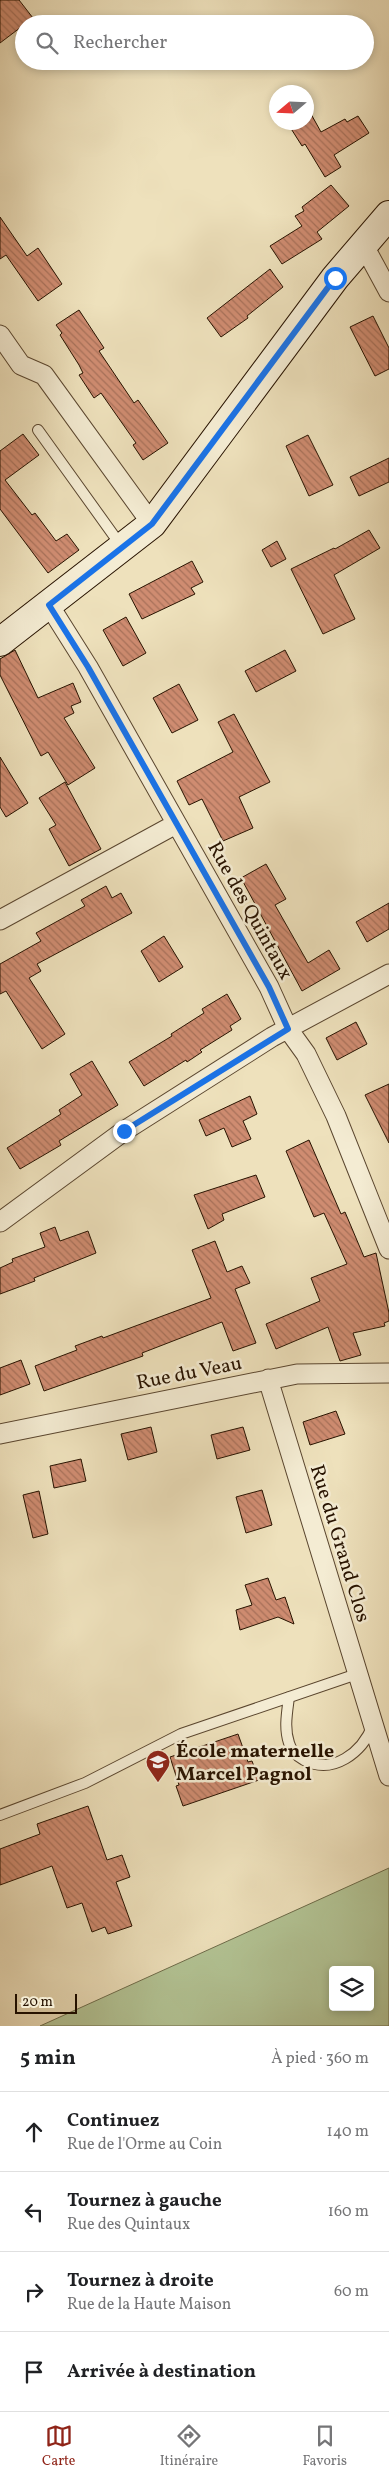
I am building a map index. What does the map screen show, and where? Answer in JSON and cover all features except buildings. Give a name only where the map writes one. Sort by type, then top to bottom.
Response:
[{"type":"main road","points":[[0,642],[152,524],[335,278],[389,215]]},
{"type":"street","points":[[363,244],[389,292]]},
{"type":"street","points":[[0,335],[21,365],[44,375],[152,524]]},
{"type":"street","name":"Rue des Quintaux","points":[[49,605],[88,667],[269,987],[288,1029],[306,1054],[336,1116],[389,1249]]},
{"type":"street","points":[[0,920],[176,824]]},
{"type":"street","points":[[0,1222],[124,1131],[288,1029],[389,974]]},
{"type":"street","name":"Rue du Veau","points":[[0,1434],[297,1374],[389,1373]]},
{"type":"street","name":"Rue du Grand Clos","points":[[268,1379],[389,1776]]},
{"type":"lane","points":[[38,430],[123,548]]},
{"type":"lane","points":[[0,1816],[85,1783],[181,1734],[357,1674]]},
{"type":"lane","points":[[292,1696],[286,1726],[289,1745],[297,1756],[312,1764],[326,1766],[349,1756],[360,1748],[369,1736],[373,1724]]},
{"type":"green space","points":[[389,1868],[389,2026],[40,2026]]},
{"type":"place","name":"École maternelle Marcel Pagnol","points":[[158,1783]]},
{"type":"route","points":[[124,1131],[272,1037],[288,1029],[269,987],[88,667],[49,605],[152,524],[335,278]]}]
